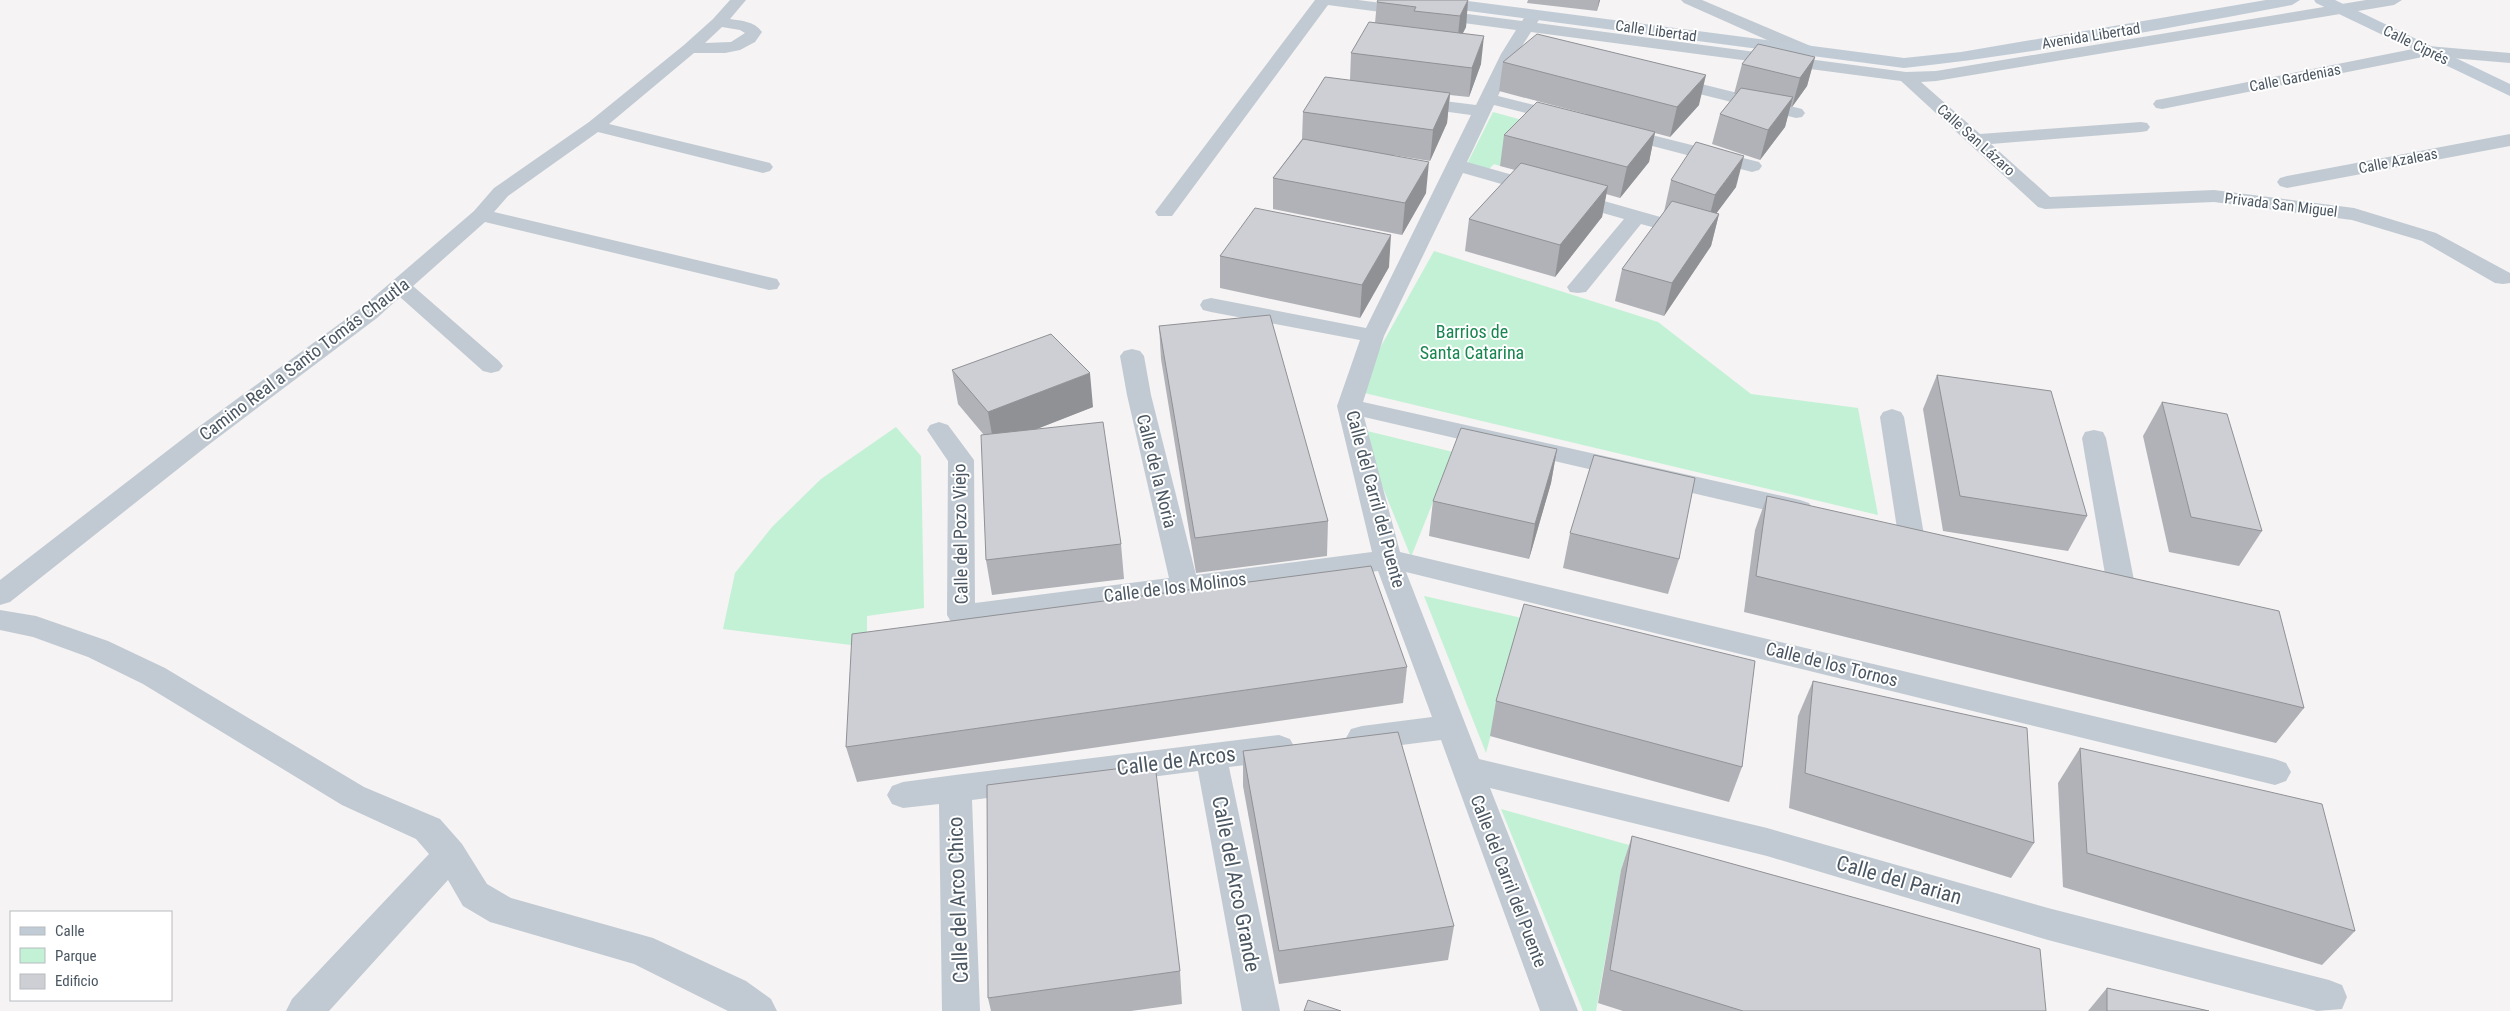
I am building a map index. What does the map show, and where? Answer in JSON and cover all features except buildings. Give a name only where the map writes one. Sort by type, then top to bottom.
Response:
[{"type":"main road","name":"Calle Libertad","points":[[1423,0],[1525,13],[1555,24],[1807,51],[1889,62]]},
{"type":"main road","name":"Avenida Libertad","points":[[1889,62],[1917,63],[1961,57],[2170,23],[2292,0]]},
{"type":"main road","name":"Calle Ciprés","points":[[2322,0],[2510,91]]},
{"type":"street","name":"Camino Real a Santo Tomás Chautla","points":[[0,595],[198,440],[369,314],[481,215],[501,192],[595,126],[720,22],[738,0]]},
{"type":"street","points":[[1165,212],[1323,0],[1525,13]]},
{"type":"street","points":[[1689,0],[1807,51]]},
{"type":"street","points":[[1545,45],[1555,24],[1906,77],[1936,76],[2394,0]]},
{"type":"street","name":"Calle del Carril del Puente","points":[[1525,13],[1509,54],[1485,105],[1402,253],[1349,406],[1388,560],[1558,1011]]},
{"type":"street","points":[[690,48],[739,45],[750,38],[754,32],[745,26],[720,22]]},
{"type":"street","name":"Calle Gardenias","points":[[2162,104],[2428,51],[2510,58]]},
{"type":"street","points":[[1650,76],[1796,113]]},
{"type":"street","name":"Calle San Lázaro","points":[[1906,77],[2045,204]]},
{"type":"street","points":[[1397,100],[1485,105],[1585,123]]},
{"type":"street","points":[[595,126],[763,167]]},
{"type":"street","points":[[1976,140],[2141,127]]},
{"type":"street","points":[[1604,128],[1752,166]]},
{"type":"street","name":"Calle Azaleas","points":[[2287,182],[2510,140]]},
{"type":"street","points":[[1447,172],[1638,216],[1704,236]]},
{"type":"street","name":"Privada San Miguel","points":[[2045,204],[2214,196],[2354,214],[2429,237],[2503,278]]},
{"type":"street","points":[[481,215],[769,284]]},
{"type":"street","points":[[1578,287],[1638,216]]},
{"type":"street","points":[[401,287],[491,366]]},
{"type":"street","points":[[1211,304],[1373,336]]},
{"type":"street","name":"Calle de la Noria","points":[[1132,356],[1139,395],[1185,585]]},
{"type":"street","points":[[1349,406],[1821,514]]},
{"type":"street","points":[[1892,417],[1909,535]]},
{"type":"street","name":"Calle del Pozo Viejo","points":[[939,430],[961,460],[961,615]]},
{"type":"street","points":[[2092,574],[2129,582],[2094,438]]},
{"type":"street","name":"Calle de los Molinos","points":[[961,615],[1388,560]]},
{"type":"street","name":"Calle de los Tornos","points":[[1388,560],[1414,563],[2275,772]]},
{"type":"street","points":[[0,620],[36,627],[98,649],[154,676],[354,796],[428,829],[450,854],[475,895],[502,911],[640,950],[733,993],[758,1011]]},
{"type":"street","name":"Calle de Arcos","points":[[902,795],[1450,727]]},
{"type":"street","name":"Calle del Arco Grande","points":[[1212,756],[1261,1011]]},
{"type":"street","name":"Calle del Parian","points":[[1467,769],[1767,842],[2048,924],[2329,997]]},
{"type":"street","name":"Calle del Arco Chico","points":[[955,788],[961,1011]]},
{"type":"street","points":[[305,1011],[450,854]]},
{"type":"green space","points":[[1493,112],[1537,124],[1532,132],[1500,166],[1494,164],[1488,170],[1467,164]]},
{"type":"green space","name":"Barrios de Santa Catarina","points":[[1434,251],[1658,322],[1751,394],[1858,408],[1878,515],[1356,391]]},
{"type":"green space","points":[[896,427],[921,456],[924,608],[867,616],[867,647],[723,629],[735,573],[772,527],[821,479]]},
{"type":"green space","points":[[1359,429],[1453,452],[1411,557]]},
{"type":"green space","points":[[1424,596],[1522,618],[1486,753]]},
{"type":"green space","points":[[1501,809],[1629,845],[1621,870],[1596,1011],[1583,1011]]}]
